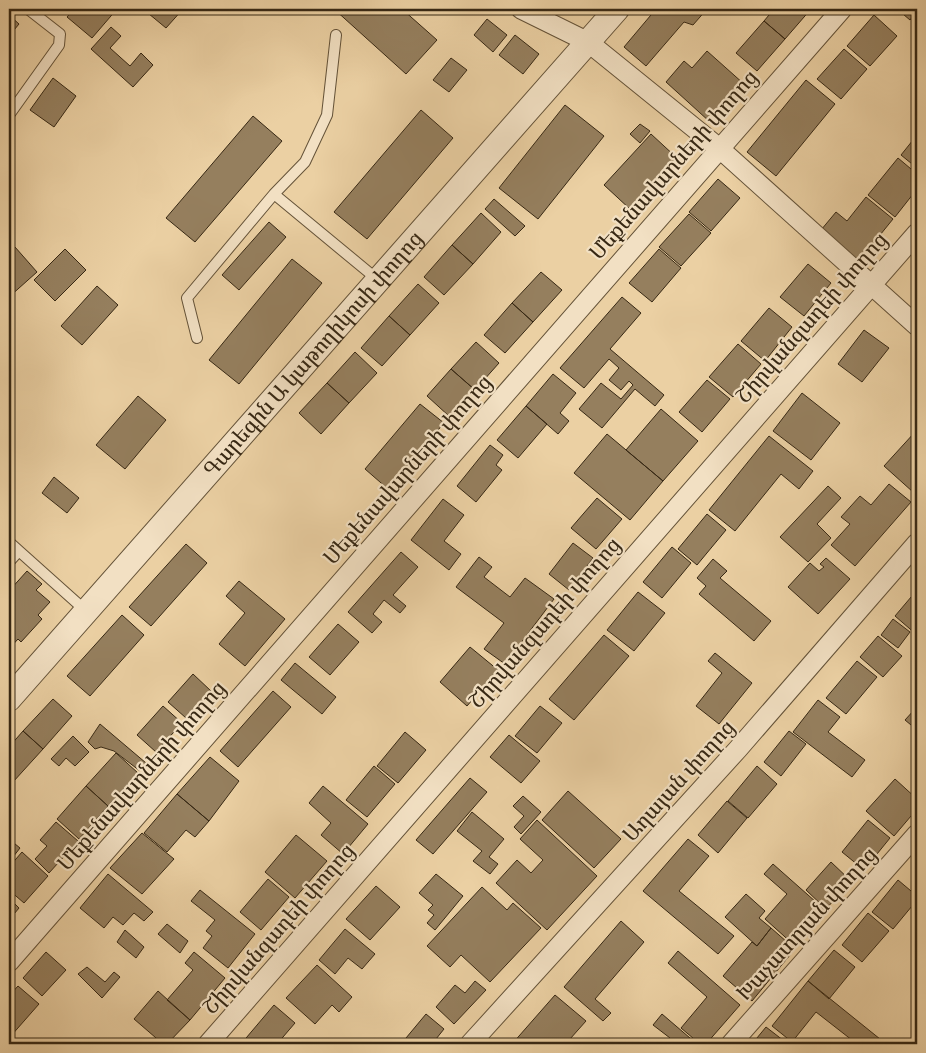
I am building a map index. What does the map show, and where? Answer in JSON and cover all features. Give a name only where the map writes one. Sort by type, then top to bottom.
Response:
[{"type":"street","points":[[521,9],[588,42],[718,148],[870,286],[917,326]]},
{"type":"street","name":"Գարեգին Ա կաթողիկոսի փողոց","points":[[9,699],[617,9]]},
{"type":"street","name":"Մեքենավարների փողոց","points":[[9,962],[718,148],[842,9]]},
{"type":"street","name":"Շիրվանզադեի փողոց","points":[[208,1044],[917,232]]},
{"type":"street","name":"Աղայան փողոց","points":[[470,1044],[738,749],[917,543]]},
{"type":"street","name":"Խաչատրյան փողոց","points":[[731,1044],[917,834]]},
{"type":"lane","points":[[9,115],[59,45],[60,34],[28,9]]},
{"type":"lane","points":[[197,338],[187,298],[274,194],[305,162],[327,115],[336,35]]},
{"type":"lane","points":[[274,194],[378,280]]},
{"type":"lane","points":[[9,542],[86,611]]},
{"type":"lane","points":[[9,562],[19,550]]},
{"type":"building","points":[[74,9],[117,9],[92,38],[67,17]]},
{"type":"building","points":[[143,9],[183,9],[166,28]]},
{"type":"building","points":[[334,9],[402,9],[437,40],[406,74]]},
{"type":"building","points":[[656,9],[707,9],[693,25],[684,22],[646,66],[624,47]]},
{"type":"building","points":[[774,9],[811,9],[785,39],[764,21]]},
{"type":"building","points":[[897,9],[917,9],[917,11],[910,20]]},
{"type":"building","points":[[9,15],[19,24],[9,36]]},
{"type":"building","points":[[874,15],[897,36],[870,66],[847,46]]},
{"type":"building","points":[[487,19],[507,35],[493,52],[474,35]]},
{"type":"building","points":[[764,21],[785,39],[757,71],[736,53]]},
{"type":"building","points":[[111,27],[121,36],[110,48],[130,66],[141,53],[153,65],[133,87],[91,49]]},
{"type":"building","points":[[515,35],[539,54],[523,74],[499,55]]},
{"type":"building","points":[[844,49],[867,69],[841,99],[817,79]]},
{"type":"building","points":[[707,51],[744,84],[710,122],[666,82],[684,61],[692,68]]},
{"type":"building","points":[[451,58],[467,70],[449,92],[433,80]]},
{"type":"building","points":[[53,78],[76,96],[54,127],[30,110]]},
{"type":"building","points":[[806,80],[835,104],[776,176],[747,152]]},
{"type":"building","points":[[565,105],[604,136],[538,219],[499,188]]},
{"type":"building","points":[[421,110],[453,138],[367,239],[334,212]]},
{"type":"building","points":[[253,116],[282,141],[195,242],[166,218]]},
{"type":"building","points":[[640,124],[650,131],[640,143],[630,134]]},
{"type":"building","points":[[651,134],[677,158],[631,210],[604,185]]},
{"type":"building","points":[[917,135],[917,168],[901,155]]},
{"type":"building","points":[[898,158],[917,174],[917,189],[895,217],[868,195]]},
{"type":"building","points":[[718,179],[740,198],[711,231],[689,212]]},
{"type":"building","points":[[866,197],[893,219],[859,261],[821,230],[836,212],[847,221]]},
{"type":"building","points":[[494,199],[525,226],[515,236],[485,209]]},
{"type":"building","points":[[481,213],[501,232],[473,264],[452,245]]},
{"type":"building","points":[[689,214],[711,233],[681,266],[659,247]]},
{"type":"building","points":[[269,222],[286,237],[239,290],[222,275]]},
{"type":"building","points":[[452,245],[473,264],[444,295],[424,277]]},
{"type":"building","points":[[15,247],[37,272],[9,297],[9,252]]},
{"type":"building","points":[[65,249],[86,270],[55,301],[34,280]]},
{"type":"building","points":[[659,249],[681,268],[652,302],[629,283]]},
{"type":"building","points":[[292,259],[322,283],[239,384],[209,360]]},
{"type":"building","points":[[808,264],[831,283],[804,316],[780,297]]},
{"type":"building","points":[[541,272],[562,290],[533,322],[512,303]]},
{"type":"building","points":[[418,284],[439,303],[410,335],[389,316]]},
{"type":"building","points":[[97,286],[118,305],[82,345],[61,326]]},
{"type":"building","points":[[622,297],[641,313],[610,349],[664,395],[655,406],[635,389],[602,428],[579,409],[601,383],[621,399],[633,385],[629,381],[621,390],[609,380],[619,368],[609,359],[584,388],[560,368]]},
{"type":"building","points":[[512,303],[533,322],[505,353],[484,335]]},
{"type":"building","points":[[769,308],[792,327],[765,361],[741,341]]},
{"type":"building","points":[[389,316],[410,335],[382,366],[361,348]]},
{"type":"building","points":[[864,330],[889,348],[862,382],[838,364]]},
{"type":"building","points":[[476,342],[499,363],[475,390],[451,369]]},
{"type":"building","points":[[738,344],[761,364],[733,397],[709,377]]},
{"type":"building","points":[[355,352],[377,373],[349,403],[327,383]]},
{"type":"building","points":[[451,369],[475,390],[450,417],[427,396]]},
{"type":"building","points":[[553,374],[576,393],[560,413],[569,421],[558,434],[526,406]]},
{"type":"building","points":[[707,380],[730,399],[702,432],[679,412]]},
{"type":"building","points":[[327,383],[349,403],[321,434],[299,413]]},
{"type":"building","points":[[802,393],[840,423],[811,460],[773,431]]},
{"type":"building","points":[[138,396],[166,420],[125,469],[96,445]]},
{"type":"building","points":[[420,404],[444,423],[388,489],[365,469]]},
{"type":"building","points":[[526,406],[547,424],[518,458],[497,440]]},
{"type":"building","points":[[661,409],[698,441],[663,481],[626,450]]},
{"type":"building","points":[[915,432],[917,434],[917,488],[913,492],[884,466]]},
{"type":"building","points":[[607,434],[663,481],[630,520],[574,473]]},
{"type":"building","points":[[769,436],[813,471],[799,489],[781,474],[735,531],[709,510]]},
{"type":"building","points":[[490,445],[503,455],[496,465],[502,470],[476,502],[457,486]]},
{"type":"building","points":[[54,477],[79,498],[67,513],[42,493]]},
{"type":"building","points":[[889,484],[911,502],[855,566],[831,545],[850,524],[841,517],[860,496],[871,505]]},
{"type":"building","points":[[828,486],[841,498],[817,524],[831,538],[808,562],[780,537]]},
{"type":"building","points":[[597,498],[622,519],[596,549],[571,528]]},
{"type":"building","points":[[443,499],[464,515],[444,541],[461,554],[449,570],[411,540]]},
{"type":"building","points":[[707,514],[726,530],[697,565],[678,549]]},
{"type":"building","points":[[573,543],[593,558],[569,590],[549,574]]},
{"type":"building","points":[[186,544],[207,563],[151,626],[129,607]]},
{"type":"building","points":[[672,547],[691,563],[662,598],[643,582]]},
{"type":"building","points":[[401,552],[418,567],[393,595],[406,606],[400,613],[384,600],[373,614],[382,622],[372,633],[348,612]]},
{"type":"building","points":[[479,557],[492,567],[484,577],[510,597],[525,578],[554,599],[505,664],[484,649],[504,623],[456,587]]},
{"type":"building","points":[[826,558],[850,579],[818,614],[788,587],[810,563],[819,571],[824,567],[820,564]]},
{"type":"building","points":[[713,559],[727,571],[720,578],[771,621],[754,641],[699,594],[706,586],[697,578]]},
{"type":"building","points":[[27,571],[42,584],[36,590],[50,602],[38,615],[42,619],[21,642],[18,639],[9,649],[9,591]]},
{"type":"building","points":[[239,581],[285,619],[245,666],[219,644],[245,613],[226,596]]},
{"type":"building","points":[[917,590],[917,635],[895,616]]},
{"type":"building","points":[[638,592],[665,613],[634,651],[607,630]]},
{"type":"building","points":[[122,615],[144,635],[90,696],[67,676]]},
{"type":"building","points":[[893,619],[910,632],[898,648],[881,635]]},
{"type":"building","points":[[338,624],[359,642],[330,675],[309,657]]},
{"type":"building","points":[[604,635],[629,656],[574,720],[549,699]]},
{"type":"building","points":[[878,636],[902,656],[883,677],[860,657]]},
{"type":"building","points":[[470,647],[498,670],[467,706],[440,682]]},
{"type":"building","points":[[715,653],[752,683],[719,724],[696,706],[722,673],[708,661]]},
{"type":"building","points":[[857,661],[877,677],[846,714],[826,698]]},
{"type":"building","points":[[295,663],[336,697],[322,714],[281,680]]},
{"type":"building","points":[[193,674],[211,691],[186,718],[168,702]]},
{"type":"building","points":[[273,691],[291,707],[238,767],[220,751]]},
{"type":"building","points":[[53,699],[72,716],[43,749],[23,731]]},
{"type":"building","points":[[818,700],[840,717],[828,732],[865,760],[852,777],[793,732]]},
{"type":"building","points":[[163,706],[182,723],[156,752],[137,735]]},
{"type":"building","points":[[540,706],[562,723],[537,753],[515,736]]},
{"type":"building","points":[[915,709],[917,711],[917,730],[905,720]]},
{"type":"building","points":[[100,724],[146,763],[140,771],[114,751],[101,747],[95,749],[88,742]]},
{"type":"building","points":[[23,731],[43,749],[13,782],[9,778],[9,747]]},
{"type":"building","points":[[789,731],[806,744],[781,776],[764,762]]},
{"type":"building","points":[[405,732],[426,750],[398,783],[377,766]]},
{"type":"building","points":[[509,735],[540,761],[521,783],[490,757]]},
{"type":"building","points":[[73,736],[89,752],[75,766],[66,758],[59,766],[51,759]]},
{"type":"building","points":[[116,753],[138,773],[108,806],[86,786]]},
{"type":"building","points":[[210,757],[239,781],[209,821],[177,794]]},
{"type":"building","points":[[374,766],[395,784],[367,817],[346,800]]},
{"type":"building","points":[[757,766],[777,784],[748,818],[728,801]]},
{"type":"building","points":[[470,778],[487,792],[433,854],[416,840]]},
{"type":"building","points":[[895,779],[917,799],[917,809],[894,836],[866,811]]},
{"type":"building","points":[[86,786],[108,806],[79,839],[57,819]]},
{"type":"building","points":[[323,786],[368,824],[343,854],[321,835],[331,823],[309,803]]},
{"type":"building","points":[[568,791],[621,839],[594,868],[542,820]]},
{"type":"building","points":[[177,794],[209,821],[195,837],[186,830],[167,852],[144,833]]},
{"type":"building","points":[[523,796],[541,812],[521,834],[514,827],[524,816],[513,806]]},
{"type":"building","points":[[727,801],[747,818],[718,853],[698,835]]},
{"type":"building","points":[[472,812],[504,839],[489,857],[498,864],[490,874],[473,861],[482,851],[457,831]]},
{"type":"building","points":[[537,820],[597,876],[547,930],[496,883],[517,860],[531,873],[543,860],[520,839]]},
{"type":"building","points":[[868,820],[890,838],[864,870],[842,852]]},
{"type":"building","points":[[56,822],[78,841],[49,873],[35,859],[47,846],[40,840]]},
{"type":"building","points":[[142,833],[174,859],[142,894],[110,868]]},
{"type":"building","points":[[296,835],[327,861],[295,898],[265,872]]},
{"type":"building","points":[[9,839],[20,848],[13,857],[9,854]]},
{"type":"building","points":[[688,839],[709,856],[679,891],[734,936],[718,954],[643,891]]},
{"type":"building","points":[[22,852],[48,876],[24,903],[9,890],[9,867]]},
{"type":"building","points":[[831,862],[851,881],[826,909],[806,890]]},
{"type":"building","points":[[773,864],[825,910],[794,945],[765,919],[787,894],[764,874]]},
{"type":"building","points":[[108,874],[153,912],[144,921],[134,913],[123,925],[113,917],[104,928],[80,908]]},
{"type":"building","points":[[436,874],[463,896],[435,930],[427,923],[434,915],[428,910],[433,905],[419,893]]},
{"type":"building","points":[[268,879],[289,897],[261,930],[240,912]]},
{"type":"building","points":[[898,880],[917,896],[917,900],[893,929],[872,912]]},
{"type":"building","points":[[376,886],[400,907],[370,940],[346,919]]},
{"type":"building","points":[[482,887],[507,910],[513,903],[541,928],[490,982],[461,955],[450,967],[427,946]]},
{"type":"building","points":[[200,890],[255,934],[228,968],[203,948],[212,936],[206,931],[215,920],[191,901]]},
{"type":"building","points":[[746,894],[765,911],[759,918],[771,928],[757,946],[725,917]]},
{"type":"building","points":[[9,898],[19,908],[9,920]]},
{"type":"building","points":[[868,913],[889,931],[862,962],[842,945]]},
{"type":"building","points":[[621,921],[644,942],[595,999],[611,1013],[603,1021],[564,987]]},
{"type":"building","points":[[167,924],[188,941],[180,953],[158,934]]},
{"type":"building","points":[[771,928],[795,949],[752,1001],[723,976],[752,942],[757,946]]},
{"type":"building","points":[[345,929],[375,954],[362,969],[348,958],[335,974],[319,960]]},
{"type":"building","points":[[125,930],[144,947],[136,958],[117,942]]},
{"type":"building","points":[[834,950],[855,967],[829,999],[808,981]]},
{"type":"building","points":[[678,951],[740,1005],[706,1044],[700,1044],[681,1028],[707,997],[668,963]]},
{"type":"building","points":[[46,952],[66,970],[42,996],[23,978]]},
{"type":"building","points":[[194,952],[225,978],[190,1020],[167,1000],[193,970],[185,963]]},
{"type":"building","points":[[317,965],[352,997],[339,1012],[332,1005],[315,1024],[286,998]]},
{"type":"building","points":[[87,967],[105,982],[114,972],[120,977],[102,998],[78,974]]},
{"type":"building","points":[[475,981],[486,990],[454,1024],[436,1007],[455,985],[465,993]]},
{"type":"building","points":[[808,981],[880,1039],[875,1044],[857,1044],[816,1012],[792,1042],[772,1026]]},
{"type":"building","points":[[18,986],[39,1004],[10,1037],[9,996]]},
{"type":"building","points":[[158,991],[190,1020],[167,1044],[163,1044],[134,1019]]},
{"type":"building","points":[[555,995],[586,1021],[570,1039],[576,1044],[512,1044]]},
{"type":"building","points":[[274,1005],[295,1023],[277,1044],[241,1044]]},
{"type":"building","points":[[426,1014],[444,1029],[432,1044],[401,1044]]},
{"type":"building","points":[[662,1014],[697,1044],[664,1044],[670,1038],[653,1025]]},
{"type":"building","points":[[766,1027],[788,1044],[752,1044]]}]
